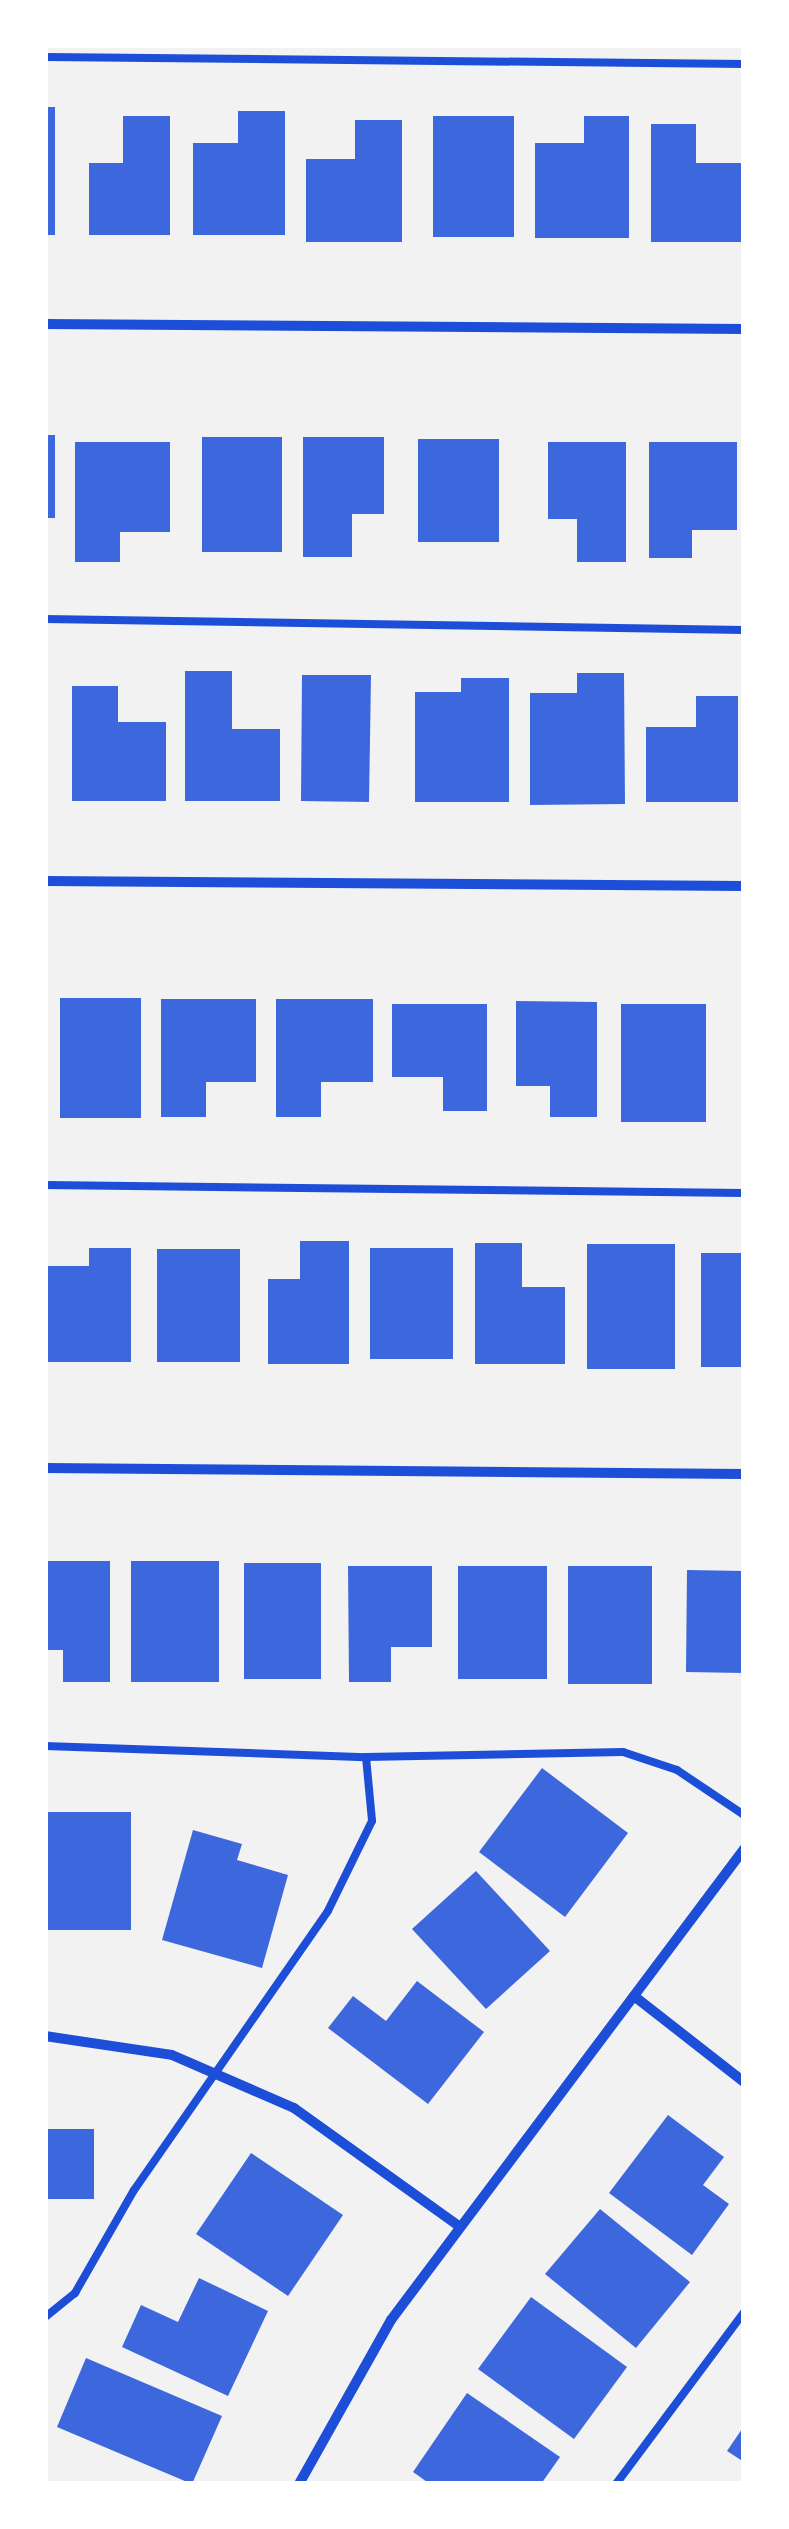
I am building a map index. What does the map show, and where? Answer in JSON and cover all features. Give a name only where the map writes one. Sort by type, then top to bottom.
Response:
[{"type":"street","points":[[45,324],[744,329]]},
{"type":"street","points":[[45,881],[744,886]]},
{"type":"street","points":[[45,1468],[744,1474]]},
{"type":"street","points":[[299,2484],[390,2320],[744,1849]]},
{"type":"street","points":[[634,1996],[744,2082]]},
{"type":"street","points":[[45,2036],[122,2044],[218,2072],[294,2108],[460,2227]]},
{"type":"lane","points":[[45,57],[744,64]]},
{"type":"lane","points":[[45,619],[744,630]]},
{"type":"lane","points":[[45,1185],[744,1193]]},
{"type":"lane","points":[[45,1746],[366,1757],[623,1752],[677,1770],[744,1816]]},
{"type":"lane","points":[[45,2317],[76,2293],[218,2072],[328,1911],[372,1821],[366,1757]]},
{"type":"lane","points":[[616,2484],[744,2312]]},
{"type":"building","points":[[45,107],[55,107],[55,235],[45,235]]},
{"type":"building","points":[[238,111],[285,111],[285,235],[193,235],[193,143],[238,143]]},
{"type":"building","points":[[123,116],[170,116],[170,235],[89,235],[89,163],[123,163]]},
{"type":"building","points":[[433,116],[514,116],[514,237],[433,237]]},
{"type":"building","points":[[584,116],[629,116],[629,238],[535,238],[535,143],[584,143]]},
{"type":"building","points":[[355,120],[402,120],[402,242],[306,242],[306,159],[355,159]]},
{"type":"building","points":[[651,124],[696,124],[696,163],[744,163],[744,242],[651,242]]},
{"type":"building","points":[[45,435],[55,435],[55,518],[45,518]]},
{"type":"building","points":[[202,437],[282,437],[282,552],[202,552]]},
{"type":"building","points":[[303,437],[384,437],[384,514],[352,514],[352,557],[303,557]]},
{"type":"building","points":[[418,439],[499,439],[499,542],[418,542]]},
{"type":"building","points":[[75,442],[170,442],[170,532],[120,532],[120,562],[75,562]]},
{"type":"building","points":[[548,442],[626,442],[626,562],[577,562],[577,519],[548,519]]},
{"type":"building","points":[[649,442],[737,442],[737,530],[692,530],[692,558],[649,558]]},
{"type":"building","points":[[185,671],[232,671],[232,729],[280,729],[280,801],[185,801]]},
{"type":"building","points":[[577,673],[624,673],[625,804],[530,805],[530,693],[577,693]]},
{"type":"building","points":[[302,675],[371,675],[369,802],[301,801]]},
{"type":"building","points":[[461,678],[509,678],[509,802],[415,802],[415,692],[461,692]]},
{"type":"building","points":[[72,686],[118,686],[118,722],[166,722],[166,801],[72,801]]},
{"type":"building","points":[[696,696],[738,696],[738,802],[646,802],[646,727],[696,727]]},
{"type":"building","points":[[60,998],[141,998],[141,1118],[60,1118]]},
{"type":"building","points":[[161,999],[256,999],[256,1082],[206,1082],[206,1117],[161,1117]]},
{"type":"building","points":[[276,999],[373,999],[373,1082],[321,1082],[321,1117],[276,1117]]},
{"type":"building","points":[[516,1001],[597,1002],[597,1117],[550,1117],[550,1086],[516,1086]]},
{"type":"building","points":[[392,1004],[487,1004],[487,1111],[443,1111],[443,1077],[392,1077]]},
{"type":"building","points":[[621,1004],[706,1004],[706,1122],[621,1122]]},
{"type":"building","points":[[300,1241],[349,1241],[349,1364],[268,1364],[268,1279],[300,1279]]},
{"type":"building","points":[[475,1243],[522,1243],[522,1287],[565,1287],[565,1364],[475,1364]]},
{"type":"building","points":[[587,1244],[675,1244],[675,1369],[587,1369]]},
{"type":"building","points":[[89,1248],[131,1248],[131,1362],[45,1362],[45,1266],[89,1266]]},
{"type":"building","points":[[370,1248],[453,1248],[453,1359],[370,1359]]},
{"type":"building","points":[[157,1249],[240,1249],[240,1362],[157,1362]]},
{"type":"building","points":[[701,1253],[744,1253],[744,1367],[701,1367]]},
{"type":"building","points":[[45,1561],[110,1561],[110,1682],[63,1682],[63,1650],[45,1650]]},
{"type":"building","points":[[131,1561],[219,1561],[219,1682],[131,1682]]},
{"type":"building","points":[[244,1563],[321,1563],[321,1679],[244,1679]]},
{"type":"building","points":[[348,1566],[432,1566],[432,1647],[391,1647],[391,1682],[349,1682]]},
{"type":"building","points":[[458,1566],[547,1566],[547,1679],[458,1679]]},
{"type":"building","points":[[568,1566],[652,1566],[652,1684],[568,1684]]},
{"type":"building","points":[[687,1570],[744,1571],[744,1673],[686,1672]]},
{"type":"building","points":[[542,1768],[628,1833],[565,1917],[479,1852]]},
{"type":"building","points":[[45,1812],[131,1812],[131,1930],[45,1930]]},
{"type":"building","points":[[193,1830],[242,1844],[237,1860],[288,1875],[262,1968],[162,1940]]},
{"type":"building","points":[[476,1871],[550,1951],[486,2009],[412,1929]]},
{"type":"building","points":[[417,1981],[484,2032],[428,2104],[328,2028],[353,1996],[386,2021]]},
{"type":"building","points":[[668,2115],[724,2157],[703,2185],[729,2204],[692,2255],[609,2193]]},
{"type":"building","points":[[45,2129],[94,2129],[94,2199],[45,2199]]},
{"type":"building","points":[[251,2153],[343,2215],[288,2296],[196,2234]]},
{"type":"building","points":[[600,2209],[690,2282],[636,2348],[545,2274]]},
{"type":"building","points":[[199,2278],[268,2311],[228,2396],[122,2347],[141,2305],[178,2322]]},
{"type":"building","points":[[531,2297],[627,2367],[574,2439],[478,2369]]},
{"type":"building","points":[[86,2358],[222,2416],[192,2484],[57,2427]]},
{"type":"building","points":[[467,2393],[560,2457],[541,2484],[430,2484],[413,2472]]},
{"type":"building","points":[[744,2426],[744,2462],[727,2451]]}]
